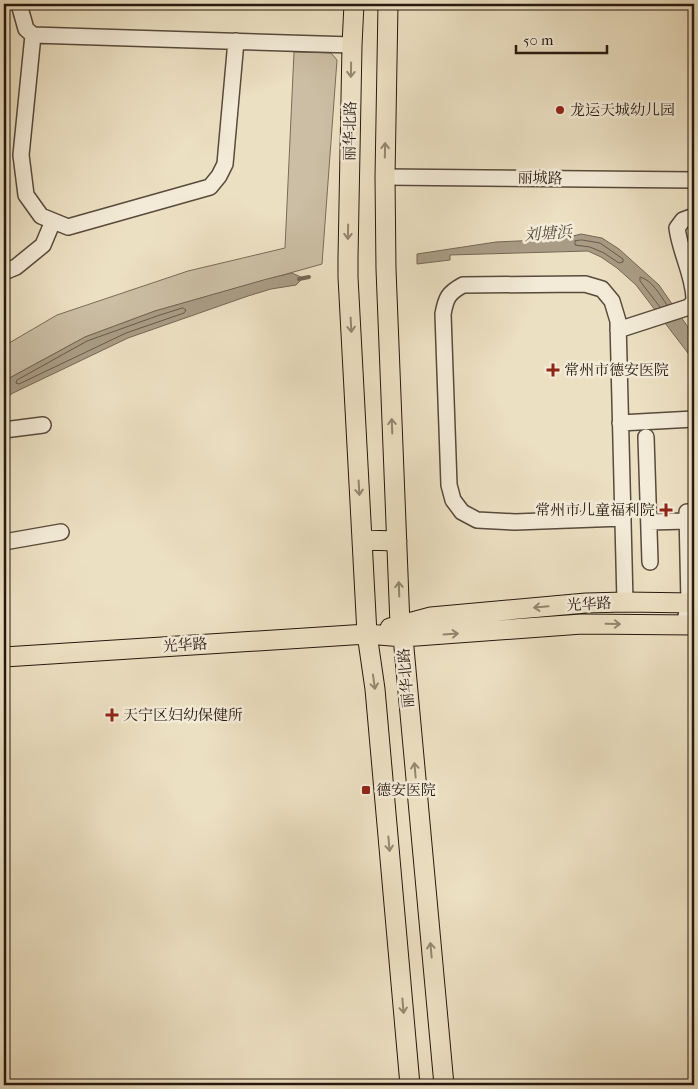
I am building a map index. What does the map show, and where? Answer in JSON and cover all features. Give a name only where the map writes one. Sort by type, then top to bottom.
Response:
[{"type":"main road","name":"丽华北路","points":[[354,4],[348,267],[362,540],[367,634],[375,689],[410,1085]]},
{"type":"main road","name":"丽华北路","points":[[388,4],[385,177],[386,260],[401,631],[444,1085]]},
{"type":"main road","points":[[362,540],[397,541]]},
{"type":"main road","name":"光华路","points":[[401,631],[431,617],[586,603],[692,603]]},
{"type":"main road","name":"光华路","points":[[4,657],[401,631],[582,624],[689,625]]},
{"type":"street","points":[[20,4],[26,29],[33,35],[352,45]]},
{"type":"street","points":[[33,35],[21,155],[26,195],[41,216],[68,226],[210,186],[219,176],[225,164],[236,40]]},
{"type":"street","name":"丽城路","points":[[385,177],[694,180]]},
{"type":"street","points":[[624,328],[693,302],[694,290],[679,241],[677,228],[683,220],[694,216]]},
{"type":"street","points":[[4,272],[16,267],[44,245],[53,221]]},
{"type":"street","points":[[623,518],[515,522],[477,520],[462,512],[453,500],[449,486],[443,314],[446,301],[452,291],[463,285],[586,284],[602,289],[612,301],[618,321],[624,328],[620,423],[623,518],[625,602]]},
{"type":"street","points":[[620,423],[694,419]]},
{"type":"street","points":[[4,430],[44,425]]},
{"type":"street","points":[[646,437],[650,562]]},
{"type":"street","points":[[649,522],[689,521],[692,603],[689,625]]},
{"type":"street","points":[[4,542],[61,532]]},
{"type":"shaded area","points":[[294,52],[331,53],[337,60],[322,264],[155,311],[85,337],[4,381],[4,346],[57,315],[188,271],[285,248]]},
{"type":"water","points":[[581,234],[602,238],[619,249],[659,285],[694,336],[694,361],[636,285],[617,268],[588,251],[450,255],[450,260],[417,264],[417,254],[496,242],[561,239]]},
{"type":"water","points":[[292,273],[303,278],[296,285],[271,289],[248,296],[128,338],[4,399],[4,381],[85,337],[155,311]]},
{"type":"waterway","points":[[299,279],[309,277]]},
{"type":"place","name":"龙运天城幼儿园","points":[[560,110]]},
{"type":"place","name":"常州市德安医院","points":[[553,370]]},
{"type":"place","name":"常州市儿童福利院","points":[[666,510]]},
{"type":"place","name":"天宁区妇幼保健所","points":[[112,715]]},
{"type":"place","name":"德安医院","points":[[366,790]]},
{"type":"water label","name":"刘塘浜","points":[[548,233]]}]
